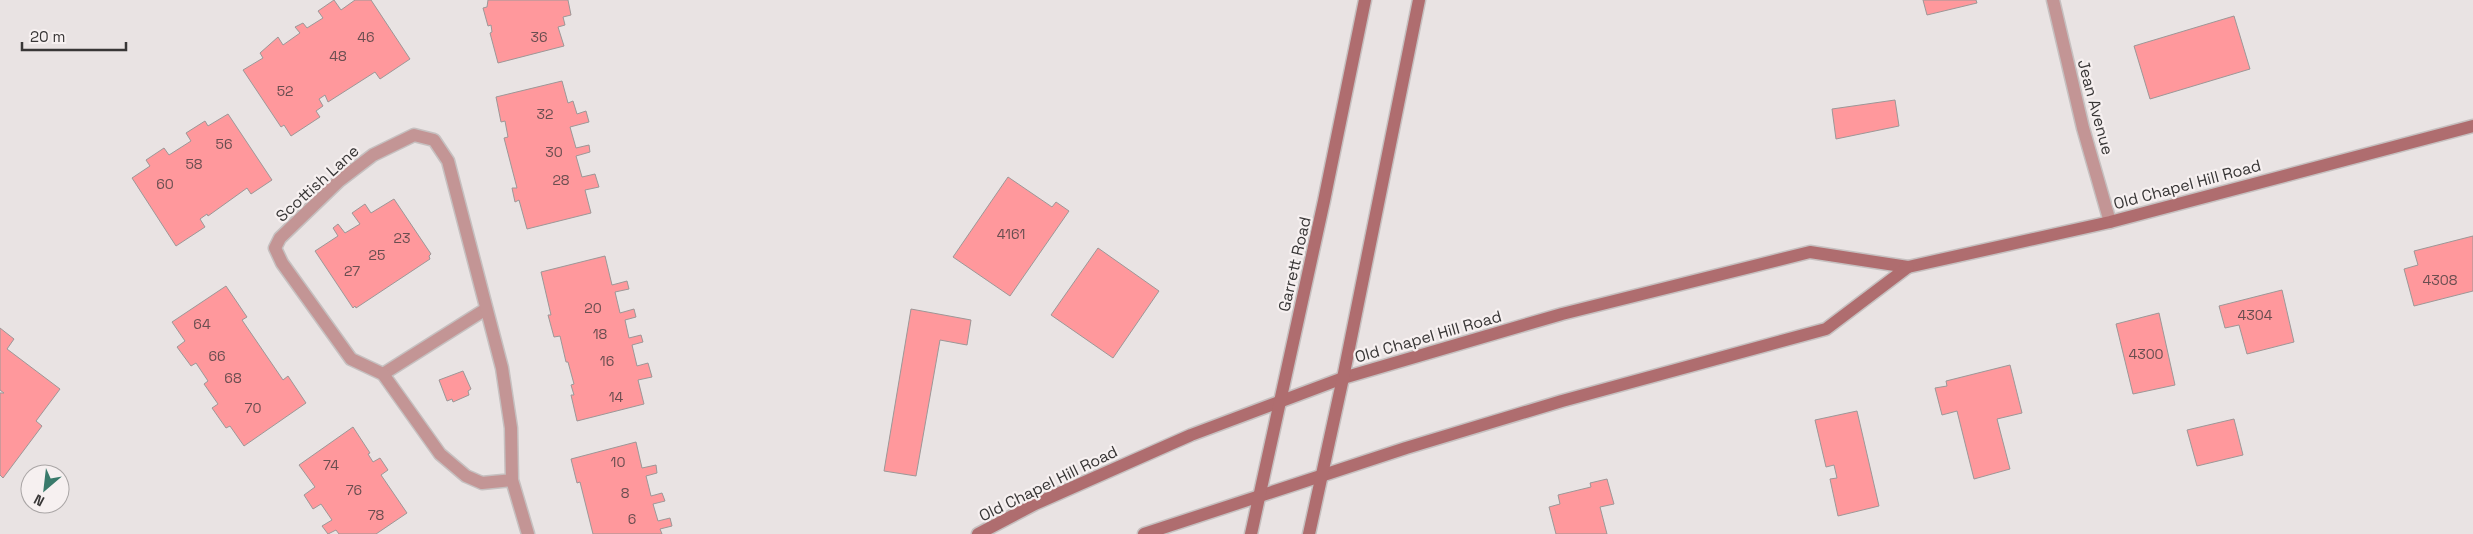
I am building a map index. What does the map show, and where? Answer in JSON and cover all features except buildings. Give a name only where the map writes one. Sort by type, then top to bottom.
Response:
[{"type":"main road","name":"Garrett Road","points":[[1251,534],[1281,401],[1365,0]]},
{"type":"main road","points":[[1309,534],[1343,378],[1419,0]]},
{"type":"main road","name":"Old Chapel Hill Road","points":[[978,534],[1035,504],[1172,443],[1281,401],[1343,378],[1562,314],[1810,252],[1908,267],[2110,222],[2473,126]]},
{"type":"main road","name":"Old Chapel Hill Road","points":[[1144,534],[1258,498],[1322,474],[1562,401],[1826,330],[1908,267]]},
{"type":"street","name":"Jean Avenue","points":[[2053,0],[2083,128],[2110,222]]},
{"type":"street","name":"Scottish Lane","points":[[512,480],[482,483],[466,476],[440,454],[383,374],[351,359],[282,263],[275,248],[280,238],[339,181],[373,155],[414,135],[434,140],[448,161],[502,368],[510,420],[512,480],[528,534]]},
{"type":"street","points":[[383,374],[486,309]]}]
